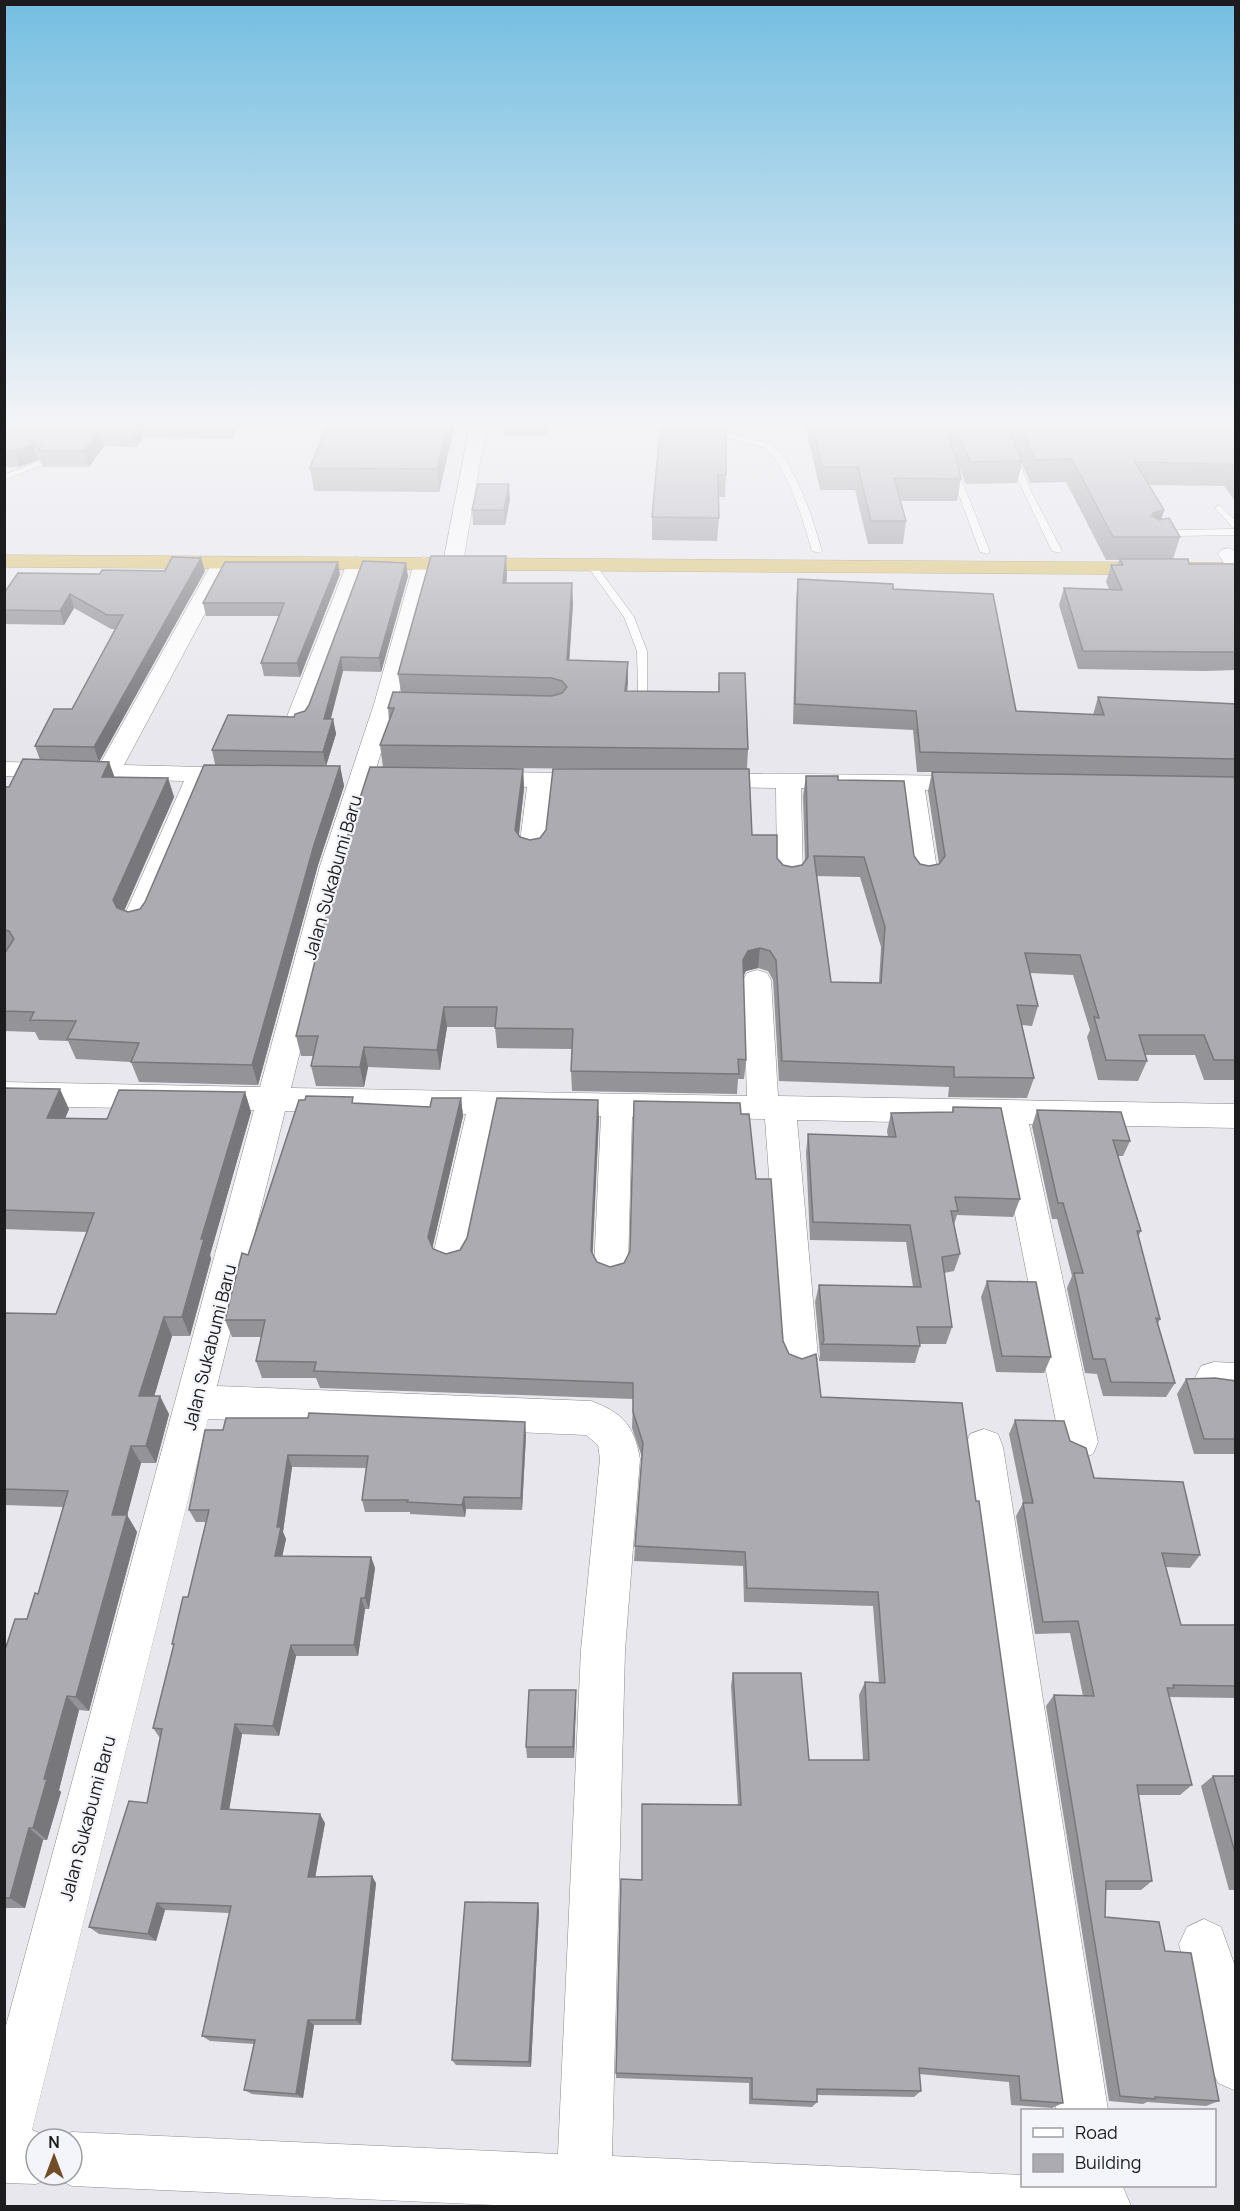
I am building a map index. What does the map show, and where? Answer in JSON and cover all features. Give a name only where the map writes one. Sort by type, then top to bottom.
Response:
[{"type":"highway","points":[[4,544],[445,558],[593,567],[1030,560],[1234,561]]},
{"type":"highway","points":[[4,561],[357,563],[445,558],[817,551],[985,552],[1030,560],[1057,551],[1234,561]]},
{"type":"street","name":"Jalan Sukabumi Baru","points":[[4,2134],[333,866],[361,778],[397,704],[445,558],[453,523]]},
{"type":"street","points":[[108,772],[222,563]]},
{"type":"street","points":[[298,718],[357,563]]},
{"type":"street","points":[[4,769],[268,776]]},
{"type":"street","points":[[136,921],[199,774]]},
{"type":"street","points":[[456,779],[622,780]]},
{"type":"street","points":[[532,850],[540,780]]},
{"type":"street","points":[[682,780],[996,783]]},
{"type":"street","points":[[788,780],[790,877]]},
{"type":"street","points":[[912,783],[926,876]]},
{"type":"street","points":[[757,980],[800,1357]]},
{"type":"street","points":[[4,1094],[1236,1116]]},
{"type":"street","points":[[450,1255],[484,1103]]},
{"type":"street","points":[[611,1268],[618,1105]]},
{"type":"street","points":[[1011,1113],[1079,1442]]},
{"type":"street","points":[[195,1402],[591,1418],[609,1427],[618,1439],[620,1460],[603,1650],[584,2183]]},
{"type":"street","points":[[984,1447],[1082,2109]]},
{"type":"street","points":[[1204,1944],[1236,2065]]},
{"type":"street","points":[[4,2156],[24,2157]]},
{"type":"street","points":[[84,2160],[1030,2205],[1104,2206]]},
{"type":"street","points":[[1093,2187],[1096,2206]]},
{"type":"lane","points":[[809,523],[817,551]]},
{"type":"lane","points":[[974,523],[985,552]]},
{"type":"lane","points":[[1043,523],[1057,551]]},
{"type":"lane","points":[[1152,538],[1177,533],[1236,532]]},
{"type":"lane","points":[[593,567],[629,616],[642,651],[642,693]]},
{"type":"building","points":[[1106,523],[1172,523],[1180,537],[1113,537]]},
{"type":"building","points":[[431,556],[506,556],[503,583],[572,583],[567,660],[628,662],[625,691],[719,692],[719,673],[745,673],[748,749],[380,745],[394,708],[388,708],[393,692],[552,696],[562,693],[567,687],[562,681],[552,678],[398,674]]},
{"type":"building","points":[[172,557],[201,558],[94,747],[35,746],[54,709],[72,709],[123,615],[107,615],[70,594],[60,611],[4,610],[4,593],[18,573],[100,574],[102,570],[165,571]]},
{"type":"building","points":[[1120,559],[1188,559],[1189,564],[1236,564],[1236,652],[1083,651],[1064,588],[1122,590],[1111,565],[1123,565]]},
{"type":"building","points":[[363,561],[406,563],[379,658],[341,657],[324,719],[333,719],[323,752],[212,750],[228,715],[294,717],[295,714],[305,711]]},
{"type":"building","points":[[225,562],[338,562],[297,663],[261,663],[284,603],[203,603]]},
{"type":"building","points":[[798,579],[893,584],[893,589],[993,594],[1016,711],[1104,715],[1098,697],[1236,704],[1236,759],[920,752],[916,711],[795,704]]},
{"type":"building","points":[[23,759],[109,762],[102,777],[168,778],[113,900],[117,908],[128,912],[140,909],[145,902],[204,765],[340,766],[314,845],[252,1065],[131,1062],[139,1043],[67,1039],[76,1021],[30,1020],[34,1012],[4,1011],[4,954],[14,939],[9,931],[4,930],[4,787],[9,787]]},
{"type":"building","points":[[370,767],[523,769],[515,830],[520,837],[530,840],[540,838],[546,830],[553,769],[749,769],[752,835],[777,835],[777,858],[783,865],[792,867],[802,865],[808,857],[806,776],[838,776],[838,780],[904,781],[914,856],[920,864],[929,866],[939,864],[945,856],[932,772],[1236,777],[1236,1060],[1214,1060],[1204,1035],[1139,1035],[1147,1061],[1106,1060],[1094,1017],[1099,1018],[1080,955],[1025,953],[1038,1006],[1017,1005],[1034,1078],[954,1077],[954,1067],[782,1061],[776,960],[770,951],[760,948],[748,951],[743,960],[746,1060],[738,1059],[739,1074],[571,1071],[573,1029],[495,1028],[497,1007],[444,1007],[437,1050],[364,1047],[360,1067],[311,1066],[318,1036],[296,1036],[344,847]],"holes":[[[814,856],[864,857],[885,927],[881,983],[831,982]]]},
{"type":"building","points":[[4,1088],[60,1089],[47,1118],[107,1119],[119,1090],[245,1092],[201,1239],[204,1239],[182,1317],[164,1317],[139,1396],[160,1396],[146,1446],[131,1446],[112,1515],[127,1515],[76,1697],[67,1696],[44,1779],[47,1779],[33,1828],[29,1828],[10,1898],[4,1898],[4,1653],[15,1619],[27,1619],[35,1593],[38,1594],[68,1491],[4,1489],[4,1313],[56,1314],[94,1213],[4,1210]]},
{"type":"building","points":[[306,1096],[353,1097],[352,1103],[430,1107],[432,1098],[461,1098],[428,1237],[433,1249],[446,1254],[460,1250],[467,1238],[497,1098],[598,1100],[591,1251],[597,1262],[610,1267],[624,1263],[630,1251],[634,1101],[740,1103],[741,1114],[749,1114],[756,1179],[771,1179],[783,1341],[789,1354],[802,1359],[816,1354],[821,1397],[962,1403],[976,1501],[979,1501],[1063,2103],[1021,2100],[1019,2076],[919,2068],[921,2091],[817,2089],[817,2102],[752,2099],[752,2078],[616,2073],[621,1879],[642,1880],[642,1804],[741,1805],[733,1673],[801,1673],[809,1760],[869,1760],[865,1682],[885,1683],[878,1592],[747,1588],[745,1552],[635,1546],[643,1443],[633,1412],[633,1383],[314,1371],[316,1362],[256,1361],[265,1320],[225,1320],[242,1253],[248,1255],[299,1100],[305,1100]]},
{"type":"building","points":[[953,1107],[1001,1108],[1020,1199],[955,1197],[958,1211],[951,1211],[960,1254],[942,1257],[952,1327],[917,1327],[920,1346],[822,1344],[824,1340],[819,1285],[921,1287],[910,1225],[813,1222],[808,1134],[896,1137],[891,1113],[953,1112]]},
{"type":"building","points":[[1037,1110],[1121,1112],[1130,1141],[1113,1140],[1141,1231],[1137,1231],[1160,1319],[1156,1318],[1175,1383],[1111,1382],[1105,1359],[1093,1359],[1074,1273],[1083,1273],[1063,1203],[1058,1203]]},
{"type":"building","points":[[987,1281],[1036,1282],[1051,1357],[1002,1356]]},
{"type":"building","points":[[1215,1378],[1236,1381],[1236,1439],[1204,1439],[1186,1379]]},
{"type":"building","points":[[309,1413],[525,1422],[521,1498],[464,1497],[462,1505],[407,1502],[408,1500],[362,1500],[368,1456],[288,1455],[277,1527],[281,1527],[275,1556],[371,1557],[365,1598],[361,1598],[354,1645],[291,1645],[273,1726],[235,1724],[221,1809],[320,1814],[308,1877],[372,1876],[356,2020],[308,2020],[296,2094],[244,2090],[255,2040],[202,2036],[231,1906],[157,1903],[148,1934],[89,1927],[129,1801],[147,1803],[162,1729],[153,1728],[183,1597],[188,1597],[209,1510],[189,1510],[205,1430],[223,1430],[226,1418],[308,1418]]},
{"type":"building","points":[[1015,1420],[1064,1421],[1070,1441],[1086,1448],[1094,1478],[1183,1482],[1200,1555],[1162,1553],[1181,1625],[1236,1625],[1236,1686],[1173,1685],[1174,1688],[1167,1688],[1192,1785],[1137,1785],[1152,1881],[1106,1881],[1105,1917],[1159,1922],[1165,1951],[1191,1953],[1219,2101],[1120,2096],[1054,1695],[1094,1696],[1078,1621],[1043,1622],[1023,1503],[1033,1503]]},
{"type":"building","points":[[529,1690],[576,1690],[573,1747],[526,1747]]},
{"type":"building","points":[[1213,1776],[1236,1776],[1236,1856]]},
{"type":"building","points":[[465,1902],[538,1903],[529,2062],[452,2060]]}]
